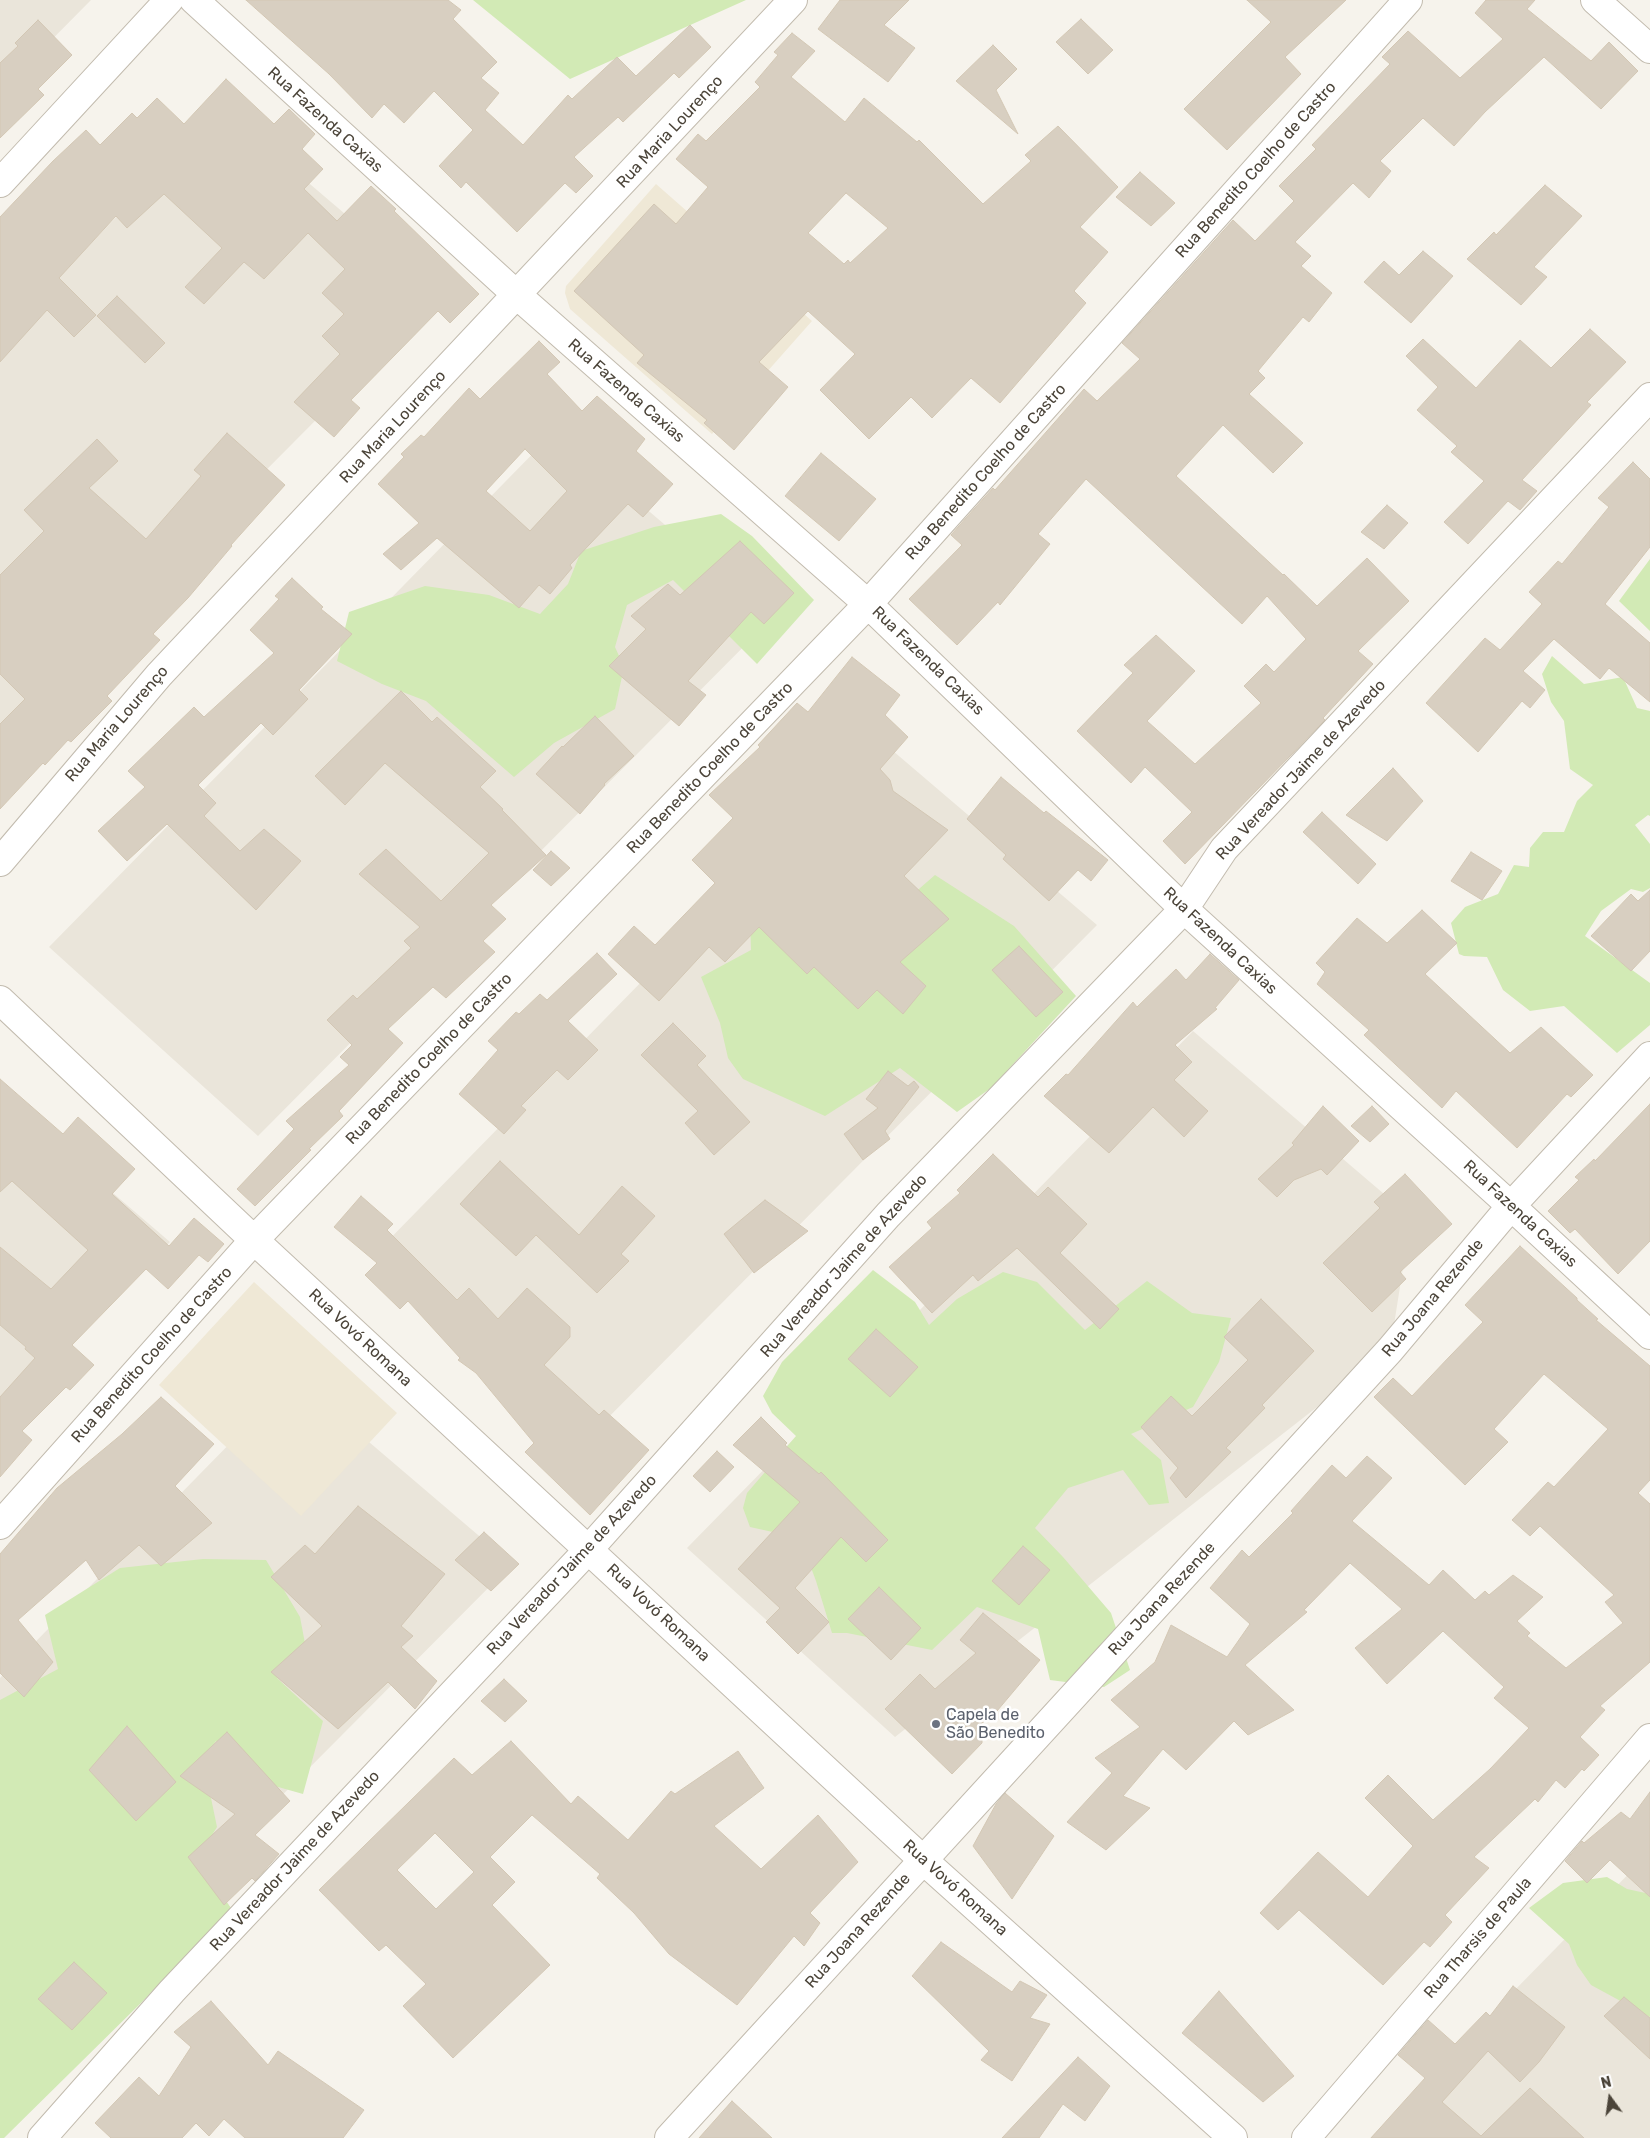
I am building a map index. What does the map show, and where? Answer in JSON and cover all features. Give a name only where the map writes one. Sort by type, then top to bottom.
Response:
[{"type":"street","points":[[0,183],[169,0]]},
{"type":"street","name":"Rua Fazenda Caxias","points":[[194,0],[517,295],[868,604],[1184,908],[1650,1335]]},
{"type":"street","name":"Rua Maria Lourenço","points":[[0,862],[159,675],[793,0]]},
{"type":"street","name":"Rua Benedito Coelho de Castro","points":[[0,1525],[254,1240],[868,604],[1408,0]]},
{"type":"street","points":[[1595,0],[1650,49]]},
{"type":"street","name":"Rua Vereador Jaime de Azevedo","points":[[42,2138],[172,1991],[589,1549],[888,1215],[1184,908],[1224,849],[1650,398]]},
{"type":"street","name":"Rua Vovó Romana","points":[[0,1000],[254,1240],[923,1860],[1233,2138]]},
{"type":"street","name":"Rua Joana Rezende","points":[[669,2138],[1390,1350],[1511,1206],[1650,1056]]},
{"type":"street","name":"Rua Tharsis de Paula","points":[[1306,2138],[1650,1738]]},
{"type":"shaded area","points":[[0,0],[91,0],[0,92]]},
{"type":"shaded area","points":[[222,109],[440,295],[0,738],[0,336]]},
{"type":"shaded area","points":[[656,184],[812,321],[712,434],[570,309],[565,293],[566,286]]},
{"type":"shaded area","points":[[555,431],[773,617],[258,1136],[49,947]]},
{"type":"shaded area","points":[[879,739],[1097,925],[581,1445],[373,1256]]},
{"type":"shaded area","points":[[1193,1031],[1411,1217],[1390,1350],[895,1737],[687,1548]]},
{"type":"shaded area","points":[[0,1096],[170,1242],[0,1413]]},
{"type":"shaded area","points":[[254,1282],[397,1413],[301,1516],[159,1385]]},
{"type":"shaded area","points":[[294,1378],[512,1564],[0,2079],[0,1678]]},
{"type":"shaded area","points":[[1650,1852],[1650,2138],[1370,2138]]},
{"type":"green space","points":[[473,0],[746,0],[570,79]]},
{"type":"green space","points":[[721,514],[752,536],[814,600],[757,664],[673,580],[627,605],[615,647],[624,667],[615,709],[554,743],[514,777],[426,701],[382,684],[337,661],[349,612],[425,586],[489,595],[540,614],[568,584],[581,551],[654,527]]},
{"type":"green space","points":[[1650,559],[1650,631],[1619,601]]},
{"type":"green space","points":[[1552,656],[1584,684],[1623,677],[1637,708],[1650,711],[1650,816],[1648,815],[1635,825],[1650,844],[1650,888],[1643,892],[1631,889],[1601,911],[1585,936],[1650,983],[1650,1025],[1617,1053],[1564,1006],[1530,1011],[1503,990],[1487,957],[1459,954],[1451,923],[1465,907],[1498,894],[1514,865],[1529,867],[1530,848],[1543,832],[1564,832],[1577,801],[1593,785],[1570,769],[1564,721],[1551,702],[1542,674]]},
{"type":"green space","points":[[935,875],[1014,926],[1076,996],[991,1088],[957,1112],[900,1068],[825,1116],[743,1079],[728,1058],[720,1023],[701,977],[751,950],[750,918],[865,936]]},
{"type":"green space","points":[[873,1270],[915,1302],[929,1325],[957,1299],[1003,1272],[1037,1282],[1085,1330],[1147,1281],[1192,1313],[1231,1318],[1219,1362],[1193,1407],[1131,1434],[1161,1460],[1169,1503],[1149,1505],[1123,1470],[1068,1488],[1035,1528],[1063,1557],[1111,1613],[1130,1670],[1104,1687],[1050,1680],[1038,1629],[977,1607],[932,1650],[847,1633],[832,1633],[800,1538],[750,1527],[743,1508],[747,1493],[796,1436],[772,1413],[763,1396],[782,1362]]},
{"type":"green space","points":[[203,1559],[266,1560],[300,1617],[307,1654],[277,1678],[323,1721],[303,1794],[257,1781],[216,1741],[193,1770],[211,1798],[217,1827],[197,1859],[231,1908],[142,2002],[4,2138],[0,2138],[0,1700],[58,1669],[45,1615],[120,1568]]},
{"type":"green space","points":[[1607,1877],[1627,1889],[1650,1894],[1650,2017],[1591,1985],[1577,1965],[1569,1944],[1529,1908],[1563,1883]]},
{"type":"building","points":[[246,0],[448,0],[461,10],[453,19],[497,62],[481,78],[499,93],[485,110],[523,145],[568,95],[572,99],[617,57],[636,76],[690,25],[711,47],[679,78],[674,73],[623,122],[618,117],[574,157],[593,176],[576,193],[565,183],[517,232],[466,182],[461,188],[439,166],[473,130],[434,91],[404,123],[384,104],[372,118],[329,74]]},
{"type":"building","points":[[840,0],[909,0],[884,25],[915,48],[888,82],[818,29]]},
{"type":"building","points":[[1247,0],[1346,0],[1285,57],[1301,74],[1227,150],[1184,109],[1271,22]]},
{"type":"building","points":[[1486,0],[1535,0],[1527,9],[1591,61],[1609,42],[1638,71],[1601,109],[1544,57],[1485,112],[1454,146],[1423,118],[1380,161],[1391,171],[1369,198],[1353,183],[1295,242],[1311,256],[1301,266],[1332,293],[1309,322],[1303,317],[1258,371],[1265,378],[1249,394],[1303,443],[1273,473],[1223,425],[1176,476],[1317,606],[1367,558],[1409,601],[1358,651],[1373,664],[1323,718],[1325,720],[1185,864],[1163,841],[1192,812],[1145,767],[1131,783],[1077,731],[1133,673],[1124,665],[1156,635],[1195,671],[1147,721],[1195,764],[1261,703],[1244,686],[1266,664],[1274,672],[1306,639],[1267,596],[1242,624],[1086,479],[1038,534],[1050,544],[1000,605],[998,602],[957,645],[909,599],[962,545],[951,535],[993,488],[995,490],[1084,389],[1097,401],[1140,359],[1122,343],[1233,220],[1255,241],[1294,201],[1279,186],[1316,149],[1312,145],[1390,64],[1382,57],[1408,31],[1460,78],[1503,39],[1475,13]]},
{"type":"building","points":[[1081,19],[1113,50],[1088,74],[1056,42]]},
{"type":"building","points":[[38,20],[72,55],[38,89],[44,95],[0,138],[0,63],[18,46],[15,43]]},
{"type":"building","points":[[792,33],[815,51],[791,77],[845,122],[864,98],[917,142],[919,140],[983,204],[1031,161],[1025,155],[1058,126],[1118,187],[1080,227],[1108,252],[1074,291],[1086,303],[1000,403],[971,378],[932,418],[911,397],[869,439],[820,390],[855,354],[808,311],[759,362],[788,387],[734,450],[704,423],[707,420],[637,363],[644,355],[574,291],[654,204],[676,224],[708,187],[676,159],[698,134],[706,141],[760,87],[755,82],[778,55],[774,52]],"holes":[[[846,193],[888,228],[850,263],[848,260],[844,264],[808,233]]]},
{"type":"building","points":[[993,45],[1017,69],[996,90],[1018,134],[956,81]]},
{"type":"building","points":[[226,79],[274,124],[289,109],[315,134],[302,149],[323,169],[304,189],[337,221],[371,186],[479,294],[450,323],[438,311],[351,400],[360,408],[334,437],[294,402],[340,354],[322,336],[344,314],[322,293],[345,269],[308,233],[264,279],[244,262],[204,304],[185,287],[222,248],[164,194],[127,228],[116,216],[59,278],[96,315],[74,337],[47,310],[0,362],[0,217],[53,161],[86,130],[100,145],[132,113],[137,118],[157,98],[184,124]]},
{"type":"building","points":[[1140,172],[1175,203],[1151,226],[1116,197]]},
{"type":"building","points":[[1545,185],[1582,216],[1534,267],[1547,277],[1521,305],[1467,259],[1494,232],[1496,235]]},
{"type":"building","points":[[1423,251],[1453,276],[1411,323],[1364,282],[1384,261],[1399,275]]},
{"type":"building","points":[[117,296],[165,343],[145,363],[97,316]]},
{"type":"building","points":[[1590,329],[1626,362],[1587,402],[1591,405],[1522,480],[1537,491],[1520,510],[1508,501],[1468,544],[1444,522],[1484,481],[1451,452],[1457,446],[1417,410],[1438,387],[1406,356],[1423,339],[1476,388],[1520,340],[1551,368]]},
{"type":"building","points":[[539,341],[560,362],[547,374],[582,411],[597,396],[645,439],[636,451],[673,484],[643,517],[628,504],[570,565],[572,568],[550,594],[539,585],[519,608],[437,538],[401,570],[383,554],[419,523],[378,484],[404,457],[401,454],[421,435],[424,437],[469,388],[480,399]],"holes":[[[525,449],[567,491],[530,531],[486,491]]]},
{"type":"building","points":[[227,433],[285,485],[231,545],[188,598],[153,634],[160,640],[107,696],[112,701],[71,742],[68,740],[45,765],[43,763],[0,809],[0,724],[25,699],[0,674],[0,575],[44,531],[24,510],[97,439],[118,461],[89,488],[146,539],[201,476],[194,470]]},
{"type":"building","points":[[821,453],[876,499],[839,541],[785,496]]},
{"type":"building","points":[[1633,462],[1650,479],[1650,547],[1605,604],[1650,643],[1650,702],[1609,668],[1600,679],[1554,639],[1523,671],[1545,690],[1530,708],[1522,701],[1478,752],[1426,703],[1485,638],[1500,650],[1542,604],[1529,592],[1558,561],[1562,564],[1609,507],[1598,498]]},
{"type":"building","points":[[1387,505],[1408,523],[1384,549],[1361,532]]},
{"type":"building","points":[[740,541],[794,593],[764,624],[751,612],[688,681],[706,695],[679,726],[609,666],[646,629],[631,616],[668,584],[680,595]]},
{"type":"building","points":[[292,578],[323,607],[321,609],[352,634],[299,690],[308,699],[273,735],[261,723],[198,785],[216,803],[204,816],[240,851],[264,829],[301,861],[256,910],[167,824],[127,861],[98,831],[145,787],[128,771],[194,707],[204,717],[274,653],[250,630],[279,599],[275,596]]},
{"type":"building","points":[[852,657],[900,695],[885,715],[908,737],[880,769],[890,780],[893,791],[948,830],[904,876],[949,919],[900,962],[926,986],[903,1014],[877,990],[858,1009],[814,967],[807,974],[759,927],[725,962],[709,947],[659,1001],[608,954],[634,926],[655,945],[715,883],[692,860],[733,818],[709,795],[760,747],[758,745],[797,703],[808,712]]},
{"type":"building","points":[[401,691],[432,722],[437,717],[496,771],[480,787],[546,855],[491,905],[506,919],[483,941],[495,952],[446,998],[433,987],[388,1029],[403,1043],[339,1111],[343,1116],[255,1206],[237,1189],[294,1129],[286,1121],[349,1065],[340,1057],[352,1045],[327,1020],[353,995],[357,999],[411,948],[404,941],[420,927],[359,874],[386,849],[441,901],[489,853],[385,763],[345,805],[315,776]]},
{"type":"building","points":[[595,716],[634,756],[604,784],[580,814],[536,774],[562,746]]},
{"type":"building","points":[[1393,768],[1423,801],[1387,841],[1346,815]]},
{"type":"building","points":[[1001,777],[1044,813],[1046,811],[1108,860],[1091,881],[1078,870],[1049,901],[1003,859],[1006,855],[967,819]]},
{"type":"building","points":[[1322,812],[1376,864],[1358,884],[1303,832]]},
{"type":"building","points":[[551,851],[570,868],[551,886],[533,870]]},
{"type":"building","points":[[1471,852],[1502,871],[1482,900],[1451,881]]},
{"type":"building","points":[[1650,890],[1650,951],[1631,971],[1591,936],[1631,894],[1638,901]]},
{"type":"building","points":[[1422,910],[1457,943],[1425,974],[1510,1053],[1541,1027],[1593,1075],[1571,1097],[1567,1094],[1517,1148],[1456,1091],[1442,1108],[1364,1035],[1369,1030],[1317,984],[1325,972],[1316,963],[1357,918],[1387,943]]},
{"type":"building","points":[[1019,946],[1063,992],[1036,1017],[992,970]]},
{"type":"building","points":[[597,953],[617,974],[568,1021],[598,1050],[568,1080],[557,1070],[521,1106],[526,1110],[504,1134],[459,1094],[498,1050],[488,1041],[516,1012],[519,1014],[540,994],[547,1000]]},
{"type":"building","points":[[1210,954],[1239,980],[1215,1008],[1217,1009],[1175,1045],[1192,1062],[1174,1080],[1208,1111],[1184,1137],[1153,1107],[1109,1153],[1044,1096],[1066,1074],[1068,1075],[1133,1002],[1137,1007],[1176,969],[1186,980]]},
{"type":"building","points":[[673,1023],[706,1056],[697,1065],[750,1122],[714,1155],[685,1123],[698,1111],[641,1055]]},
{"type":"building","points":[[888,1071],[908,1086],[914,1081],[919,1087],[885,1131],[890,1139],[863,1160],[844,1134],[878,1108],[866,1099]]},
{"type":"building","points":[[0,1079],[63,1134],[78,1117],[135,1169],[112,1194],[169,1246],[194,1218],[224,1244],[208,1262],[199,1255],[168,1289],[146,1269],[72,1345],[94,1365],[70,1390],[66,1387],[22,1431],[32,1440],[0,1477],[0,1397],[35,1358],[25,1349],[26,1347],[0,1325],[0,1247],[51,1289],[88,1250],[12,1181],[0,1192]]},
{"type":"building","points":[[1650,1104],[1650,1241],[1618,1274],[1575,1229],[1570,1233],[1548,1211],[1579,1180],[1575,1177],[1594,1159],[1595,1161]]},
{"type":"building","points":[[1323,1106],[1359,1141],[1327,1175],[1321,1169],[1294,1180],[1277,1197],[1258,1179],[1294,1145],[1292,1143]]},
{"type":"building","points":[[1372,1106],[1389,1124],[1370,1142],[1351,1126]]},
{"type":"building","points":[[993,1154],[1038,1197],[1048,1187],[1087,1224],[1060,1253],[1119,1309],[1100,1329],[1017,1248],[978,1281],[973,1275],[932,1313],[889,1267],[932,1228],[927,1222],[960,1193],[957,1190]]},
{"type":"building","points":[[500,1161],[579,1235],[622,1186],[655,1216],[621,1254],[629,1261],[597,1293],[536,1235],[516,1256],[460,1204]]},
{"type":"building","points":[[1405,1174],[1452,1224],[1400,1272],[1406,1279],[1372,1312],[1323,1263],[1380,1208],[1374,1202]]},
{"type":"building","points":[[361,1196],[393,1224],[387,1230],[457,1300],[469,1288],[498,1319],[527,1288],[570,1327],[570,1337],[544,1365],[599,1415],[604,1410],[649,1450],[590,1515],[525,1452],[534,1443],[476,1373],[458,1360],[460,1358],[408,1301],[400,1309],[365,1275],[377,1263],[334,1227]]},
{"type":"building","points":[[765,1200],[808,1231],[754,1273],[724,1234]]},
{"type":"building","points":[[1520,1246],[1577,1298],[1598,1319],[1596,1320],[1650,1366],[1650,1480],[1638,1493],[1650,1504],[1650,1662],[1600,1706],[1605,1710],[1580,1737],[1599,1755],[1584,1771],[1582,1769],[1565,1788],[1556,1780],[1538,1802],[1535,1799],[1474,1857],[1489,1868],[1445,1915],[1452,1922],[1430,1947],[1424,1942],[1383,1985],[1299,1910],[1278,1930],[1260,1913],[1318,1852],[1368,1897],[1413,1846],[1365,1798],[1388,1775],[1433,1820],[1490,1769],[1529,1728],[1494,1698],[1504,1687],[1443,1631],[1387,1684],[1355,1648],[1402,1609],[1350,1563],[1304,1610],[1307,1612],[1245,1665],[1294,1710],[1248,1735],[1234,1721],[1186,1770],[1163,1749],[1123,1796],[1150,1808],[1106,1850],[1067,1822],[1112,1773],[1095,1758],[1140,1727],[1111,1700],[1155,1662],[1171,1625],[1227,1657],[1250,1624],[1210,1588],[1242,1550],[1249,1557],[1293,1513],[1291,1511],[1332,1465],[1346,1478],[1367,1456],[1392,1478],[1352,1521],[1429,1585],[1443,1570],[1475,1600],[1485,1591],[1489,1595],[1513,1575],[1543,1597],[1517,1621],[1530,1633],[1527,1636],[1566,1668],[1623,1623],[1605,1602],[1614,1595],[1540,1526],[1530,1536],[1512,1520],[1548,1482],[1554,1487],[1608,1429],[1544,1374],[1494,1429],[1508,1442],[1465,1485],[1374,1397],[1393,1378],[1412,1396],[1483,1322],[1465,1305]]},
{"type":"building","points":[[1261,1299],[1314,1351],[1262,1405],[1265,1408],[1226,1448],[1231,1452],[1186,1498],[1170,1478],[1178,1468],[1141,1427],[1171,1396],[1192,1416],[1248,1360],[1224,1337]]},
{"type":"building","points":[[876,1329],[918,1367],[890,1397],[848,1359]]},
{"type":"building","points":[[161,1397],[214,1444],[175,1486],[212,1523],[161,1566],[139,1545],[99,1580],[86,1560],[18,1620],[53,1662],[24,1697],[0,1673],[0,1554],[57,1488],[122,1434]]},
{"type":"building","points":[[761,1417],[787,1443],[785,1445],[819,1474],[821,1472],[888,1540],[866,1562],[841,1537],[795,1588],[829,1622],[798,1654],[766,1622],[780,1608],[738,1569],[800,1502],[733,1445]]},
{"type":"building","points":[[717,1451],[734,1467],[710,1492],[693,1476]]},
{"type":"building","points":[[358,1506],[445,1574],[401,1626],[413,1636],[401,1647],[437,1681],[415,1709],[388,1682],[338,1729],[271,1672],[322,1626],[271,1577],[305,1545],[315,1554]]},
{"type":"building","points":[[484,1532],[519,1564],[491,1591],[455,1560]]},
{"type":"building","points":[[1023,1546],[1050,1570],[1019,1605],[992,1581]]},
{"type":"building","points":[[879,1587],[921,1628],[891,1660],[848,1619]]},
{"type":"building","points":[[983,1613],[1040,1660],[997,1711],[976,1728],[982,1734],[982,1743],[952,1774],[885,1709],[920,1674],[935,1689],[976,1653],[960,1640]]},
{"type":"building","points":[[504,1679],[527,1701],[505,1722],[481,1701]]},
{"type":"building","points":[[127,1726],[176,1782],[136,1821],[89,1770]]},
{"type":"building","points":[[227,1732],[290,1801],[255,1835],[279,1854],[255,1881],[252,1878],[224,1905],[188,1857],[235,1814],[180,1776]]},
{"type":"building","points":[[511,1741],[571,1804],[578,1796],[628,1840],[671,1791],[675,1794],[738,1751],[764,1788],[714,1826],[761,1869],[818,1815],[858,1862],[810,1913],[820,1923],[804,1946],[794,1936],[737,2005],[669,1954],[634,1913],[597,1878],[600,1874],[532,1815],[490,1857],[515,1882],[492,1905],[550,1965],[453,2058],[403,2006],[426,1984],[386,1945],[379,1951],[319,1890],[454,1758],[472,1775]],"holes":[[[435,1833],[474,1872],[436,1909],[397,1870]]]},
{"type":"building","points":[[1650,1792],[1650,1897],[1610,1860],[1587,1883],[1565,1861],[1582,1841],[1584,1843],[1621,1812],[1630,1819]]},
{"type":"building","points":[[1005,1793],[1054,1836],[1012,1899],[973,1846],[996,1804]]},
{"type":"building","points":[[941,1942],[1012,1992],[1020,1981],[1047,1995],[1030,2018],[1050,2024],[1012,2081],[981,2060],[989,2051],[912,1976]]},
{"type":"building","points":[[74,1962],[107,1993],[72,2030],[38,1999]]},
{"type":"building","points":[[1513,1986],[1565,2027],[1539,2062],[1520,2082],[1488,2051],[1442,2102],[1481,2136],[1530,2088],[1584,2138],[1371,2138],[1425,2078],[1398,2055],[1428,2020],[1455,2044],[1486,2012],[1490,2016]]},
{"type":"building","points":[[1219,1991],[1294,2076],[1263,2102],[1182,2033]]},
{"type":"building","points":[[1624,1997],[1650,2018],[1650,2059],[1604,2016]]},
{"type":"building","points":[[211,2001],[268,2065],[278,2051],[364,2110],[343,2138],[245,2138],[224,2119],[209,2136],[196,2123],[182,2138],[111,2138],[95,2123],[139,2077],[159,2096],[191,2047],[174,2032]]},
{"type":"building","points":[[1078,2057],[1110,2086],[1085,2121],[1063,2104],[1039,2138],[1002,2138]]},
{"type":"building","points":[[732,2101],[772,2138],[699,2138]]},
{"type":"place","name":"Capela de São Benedito","points":[[936,1724]]}]
